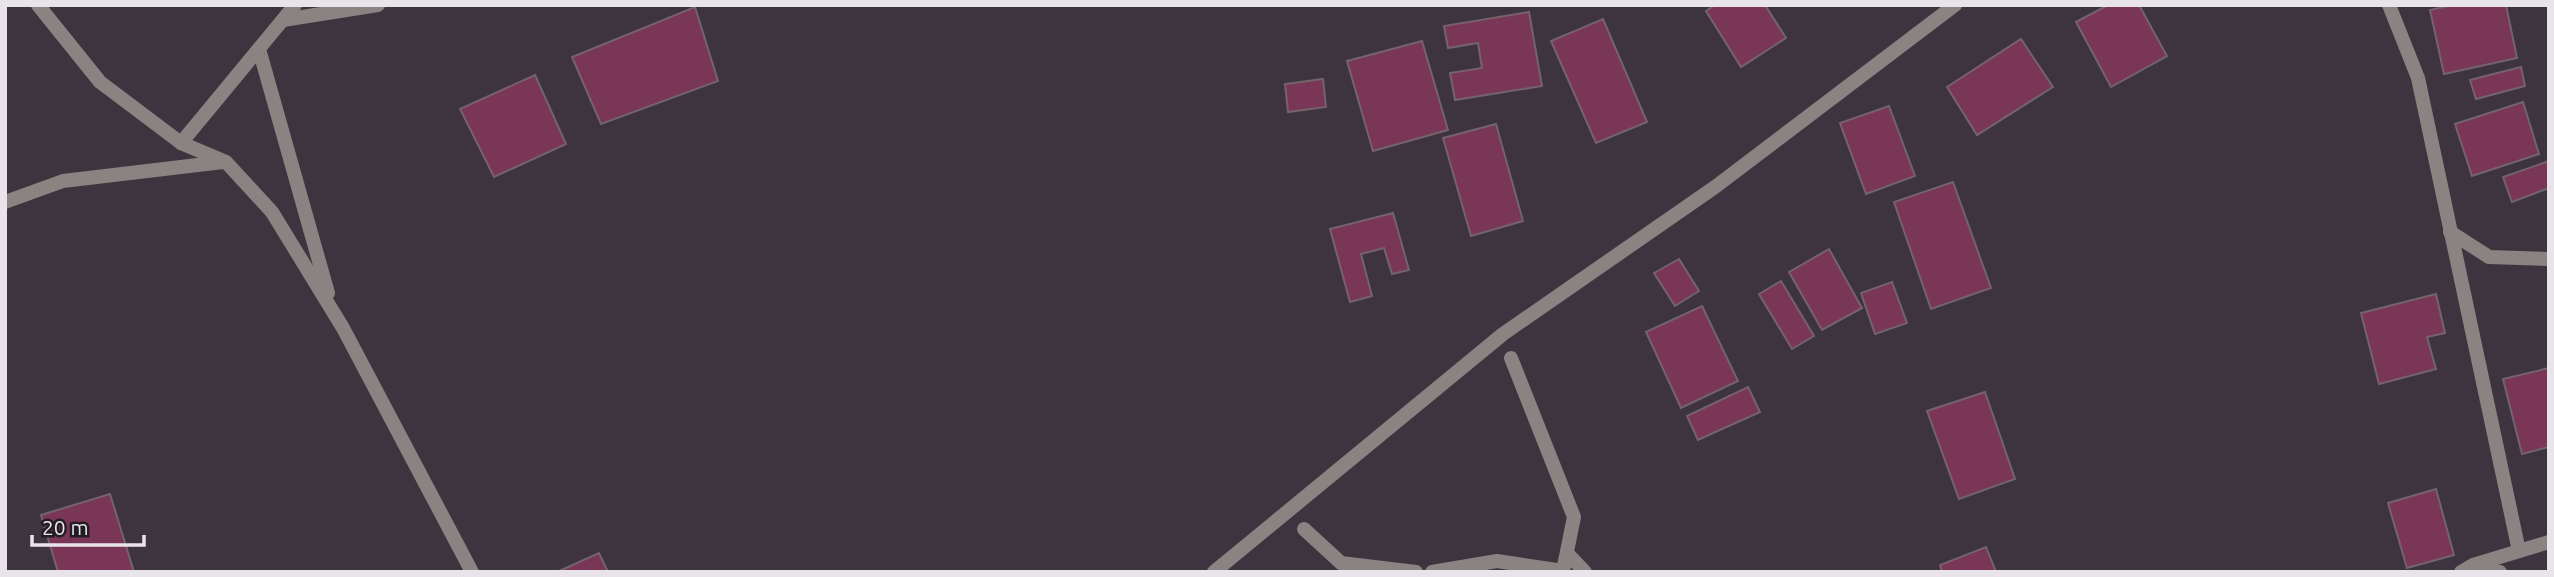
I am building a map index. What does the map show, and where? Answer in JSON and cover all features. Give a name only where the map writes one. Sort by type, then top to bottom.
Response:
[{"type":"street","points":[[37,5],[100,82],[181,144],[226,162],[272,212],[333,311],[472,572]]},
{"type":"street","points":[[181,144],[295,5]]},
{"type":"street","points":[[283,20],[378,5]]},
{"type":"street","points":[[1214,572],[1503,334],[1715,187],[1955,5]]},
{"type":"street","points":[[2389,5],[2418,78],[2519,551]]},
{"type":"street","points":[[259,49],[333,311]]},
{"type":"street","points":[[5,202],[63,180],[226,162]]},
{"type":"street","points":[[2450,232],[2489,257],[2549,259]]},
{"type":"street","points":[[1432,572],[1497,561],[1563,571],[1574,517],[1511,358]]},
{"type":"street","points":[[1304,529],[1341,563],[1416,572]]},
{"type":"street","points":[[2467,568],[2549,542]]},
{"type":"street","points":[[1567,553],[1585,572]]},
{"type":"street","points":[[2467,568],[2500,572]]},
{"type":"building","points":[[1715,5],[1765,5],[1786,38],[1741,67],[1706,11]]},
{"type":"building","points":[[2108,5],[2139,5],[2167,56],[2111,87],[2076,22]]},
{"type":"building","points":[[2453,5],[2506,5],[2517,58],[2444,74],[2430,10]]},
{"type":"building","points":[[695,7],[718,81],[601,124],[572,57]]},
{"type":"building","points":[[1529,12],[1542,86],[1455,100],[1450,73],[1482,68],[1478,43],[1448,48],[1444,26]]},
{"type":"building","points":[[1603,19],[1647,122],[1596,143],[1551,41]]},
{"type":"building","points":[[2021,39],[2053,87],[1977,135],[1947,87]]},
{"type":"building","points":[[1422,41],[1448,130],[1373,151],[1347,61]]},
{"type":"building","points":[[2521,67],[2525,86],[2476,99],[2470,80]]},
{"type":"building","points":[[535,75],[566,144],[494,177],[460,109]]},
{"type":"building","points":[[1323,79],[1326,107],[1288,112],[1285,84]]},
{"type":"building","points":[[2523,102],[2539,154],[2472,176],[2455,124]]},
{"type":"building","points":[[1889,106],[1915,176],[1866,194],[1840,123]]},
{"type":"building","points":[[1496,124],[1523,221],[1471,236],[1443,138]]},
{"type":"building","points":[[2549,161],[2549,188],[2512,202],[2503,177]]},
{"type":"building","points":[[1953,182],[1991,288],[1931,309],[1894,202]]},
{"type":"building","points":[[1393,213],[1409,270],[1392,274],[1384,248],[1361,254],[1372,296],[1350,302],[1330,229]]},
{"type":"building","points":[[1829,249],[1862,308],[1822,330],[1789,272]]},
{"type":"building","points":[[1679,259],[1699,291],[1675,306],[1654,273]]},
{"type":"building","points":[[1781,281],[1814,336],[1792,349],[1759,294]]},
{"type":"building","points":[[1892,282],[1907,323],[1875,334],[1861,293]]},
{"type":"building","points":[[2436,294],[2445,333],[2427,337],[2436,369],[2379,384],[2361,313]]},
{"type":"building","points":[[1702,306],[1738,381],[1681,408],[1646,332]]},
{"type":"building","points":[[2549,368],[2549,447],[2522,454],[2503,379]]},
{"type":"building","points":[[1748,387],[1760,412],[1698,440],[1687,416]]},
{"type":"building","points":[[1985,392],[2015,479],[1959,499],[1927,411]]},
{"type":"building","points":[[2436,489],[2454,555],[2407,568],[2388,503]]},
{"type":"building","points":[[110,494],[134,572],[58,572],[41,515]]},
{"type":"building","points":[[1986,547],[1996,572],[1942,572],[1940,565]]},
{"type":"building","points":[[599,553],[608,572],[557,572]]}]
